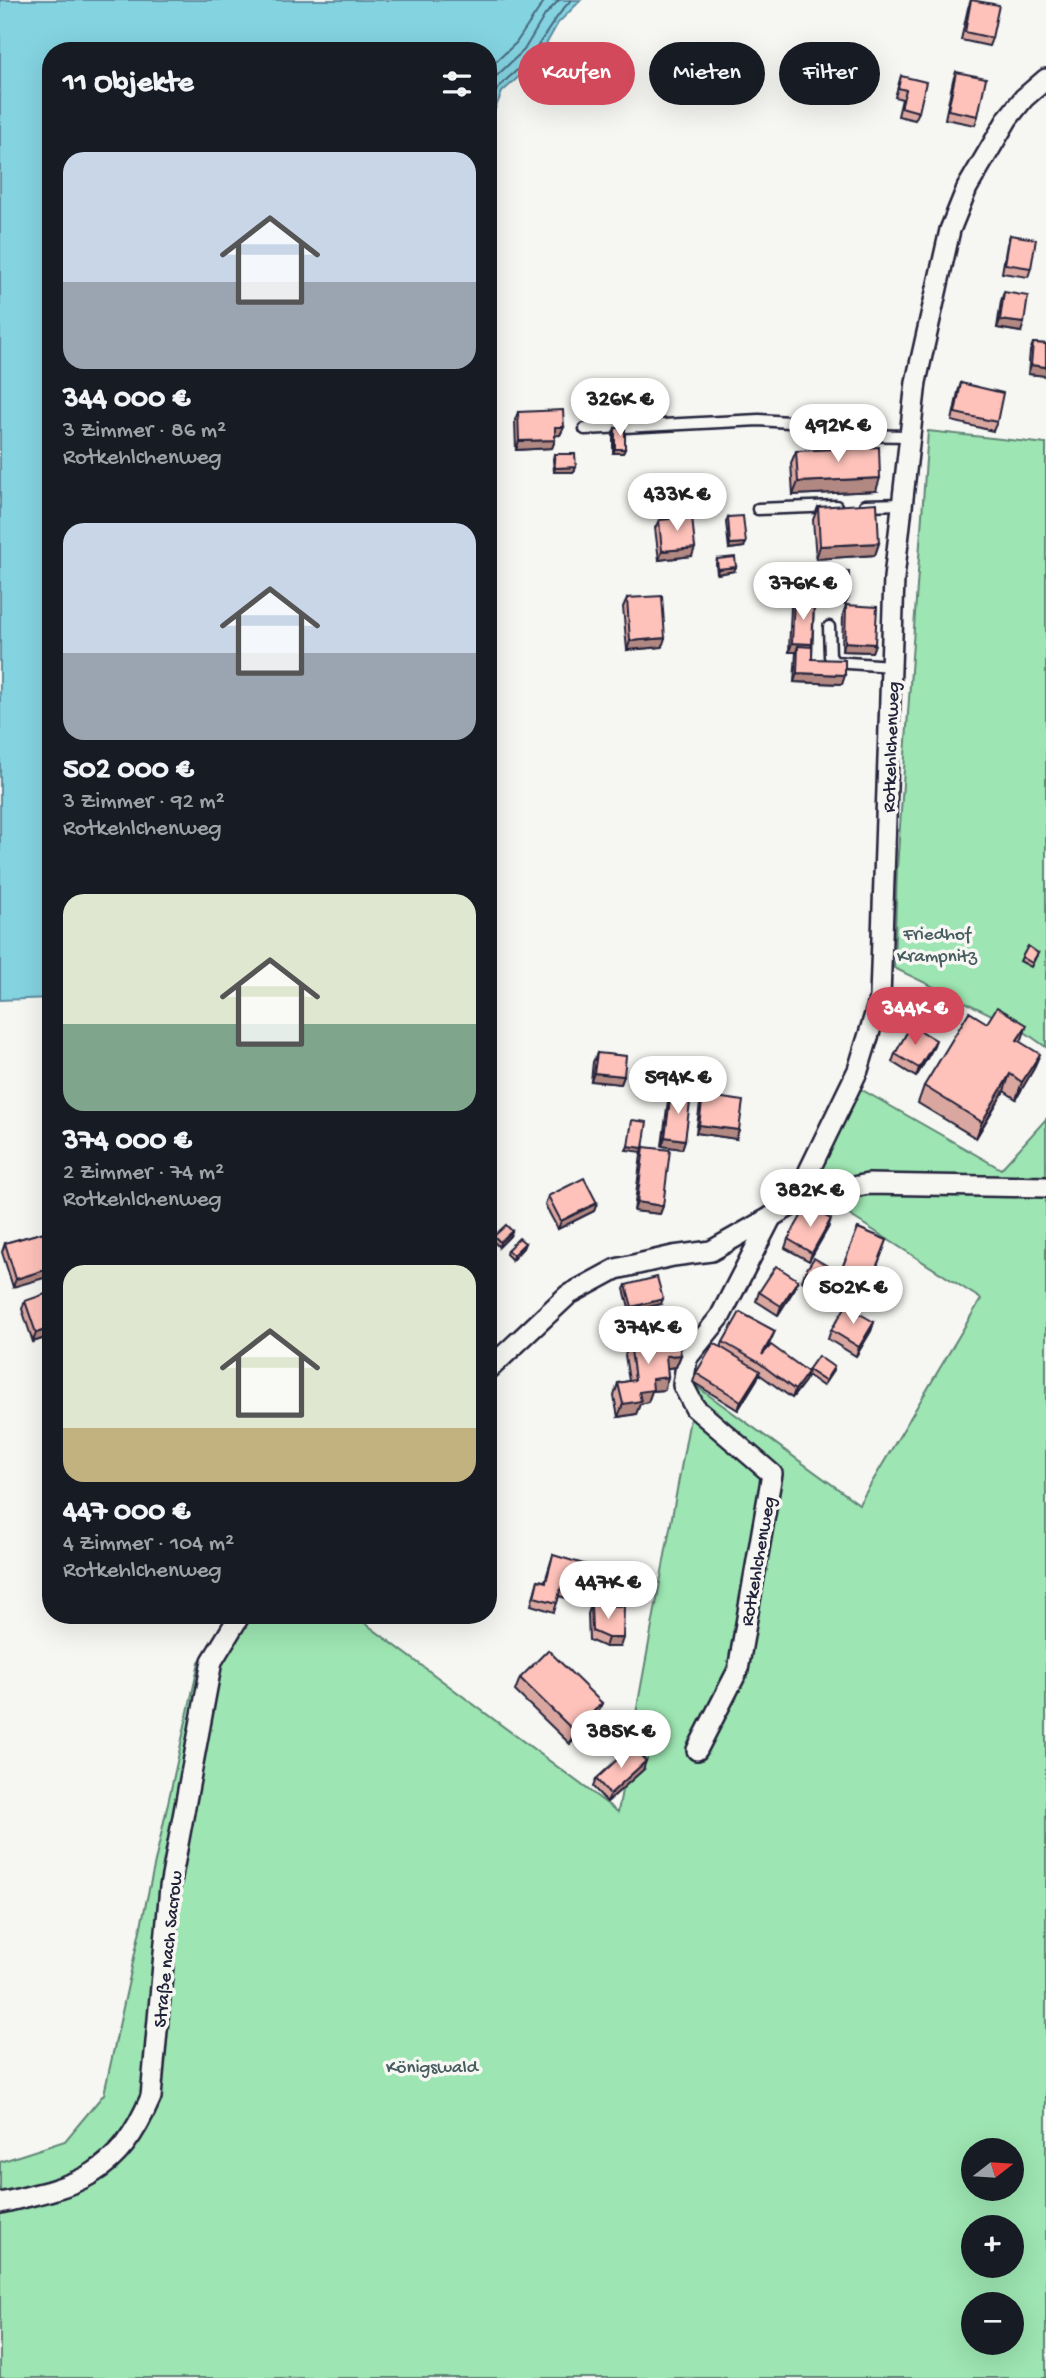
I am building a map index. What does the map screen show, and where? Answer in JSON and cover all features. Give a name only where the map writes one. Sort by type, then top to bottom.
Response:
[{"type":"street","name":"Rotkehlchenweg","points":[[808,1196],[809,1171],[858,1070],[880,998],[894,578],[916,382],[950,230],[967,188],[1008,118],[1024,98],[1046,79]]},
{"type":"street","points":[[497,1362],[568,1295],[616,1269],[711,1251],[808,1196],[868,1184],[1046,1187]]},
{"type":"street","name":"Rotkehlchenweg","points":[[697,1750],[738,1670],[772,1474],[695,1408],[683,1385],[687,1358],[720,1317],[772,1215]]},
{"type":"street","name":"Straße nach Sacrow","points":[[0,2203],[68,2187],[100,2169],[124,2149],[152,2098],[170,1887],[212,1661],[235,1624]]},
{"type":"lane","points":[[585,429],[758,419],[789,422],[844,435],[910,436]]},
{"type":"lane","points":[[758,509],[903,504]]},
{"type":"lane","points":[[829,627],[830,656],[834,662],[891,666]]},
{"type":"green space","name":"Friedhof Krampnitz","points":[[928,431],[1046,444],[1046,1047],[1019,1028],[894,968],[897,868]]},
{"type":"green space","name":"Königswald","points":[[843,1079],[1001,1169],[1046,1119],[1046,2378],[0,2378],[0,2162],[65,2141],[104,2094],[199,1662],[226,1624],[366,1624],[618,1812],[696,1386],[859,1504],[981,1299],[793,1179]]},
{"type":"water","points":[[0,0],[581,0],[558,23],[547,42],[518,42],[518,77],[502,92],[497,104],[497,42],[42,42],[42,998],[0,1000]]},
{"type":"building","points":[[971,0],[999,5],[992,38],[965,32]]},
{"type":"building","points":[[956,72],[986,78],[978,116],[948,110]]},
{"type":"building","points":[[901,76],[926,82],[919,112],[901,107],[906,90],[898,88]]},
{"type":"building","points":[[1010,235],[1036,239],[1031,268],[1005,264]]},
{"type":"building","points":[[1004,292],[1028,296],[1024,323],[1000,320]]},
{"type":"building","points":[[1033,343],[1046,344],[1046,367],[1031,365]]},
{"type":"building","points":[[961,383],[1003,393],[997,422],[955,413]]},
{"type":"building","points":[[563,410],[564,427],[555,427],[555,440],[519,441],[518,412]]},
{"type":"building","points":[[615,428],[625,428],[625,449],[615,449]]},
{"type":"building","points":[[879,447],[880,478],[798,482],[796,451]]},
{"type":"building","points":[[554,454],[575,454],[576,467],[555,468]]},
{"type":"building","points":[[877,503],[879,543],[820,546],[818,507]]},
{"type":"building","points":[[681,512],[681,518],[692,516],[695,548],[662,551],[659,520],[669,519],[669,513]]},
{"type":"building","points":[[743,516],[746,543],[730,544],[728,517]]},
{"type":"building","points":[[735,557],[736,567],[718,569],[717,559]]},
{"type":"building","points":[[816,570],[849,571],[849,596],[816,595]]},
{"type":"building","points":[[662,596],[665,638],[630,641],[627,598]]},
{"type":"building","points":[[794,599],[814,600],[812,644],[792,643]]},
{"type":"building","points":[[846,605],[877,607],[875,644],[845,642]]},
{"type":"building","points":[[798,646],[812,647],[812,659],[845,660],[845,675],[797,673]]},
{"type":"building","points":[[1028,946],[1038,953],[1032,963],[1022,957]]},
{"type":"building","points":[[997,1007],[1027,1025],[1017,1040],[1040,1054],[1022,1082],[1010,1074],[982,1122],[924,1086],[969,1012],[987,1023]]},
{"type":"building","points":[[911,1025],[936,1040],[919,1068],[895,1054]]},
{"type":"building","points":[[597,1053],[626,1056],[624,1076],[594,1073]]},
{"type":"building","points":[[671,1092],[691,1095],[685,1140],[665,1137]]},
{"type":"building","points":[[703,1095],[743,1101],[739,1130],[699,1125]]},
{"type":"building","points":[[632,1120],[647,1122],[643,1148],[628,1146]]},
{"type":"building","points":[[644,1147],[670,1150],[663,1206],[637,1202]]},
{"type":"building","points":[[584,1178],[597,1203],[561,1221],[548,1196]]},
{"type":"building","points":[[807,1206],[831,1219],[812,1253],[788,1239]]},
{"type":"building","points":[[506,1225],[512,1231],[500,1242],[497,1233]]},
{"type":"building","points":[[858,1228],[887,1240],[872,1278],[843,1266]]},
{"type":"building","points":[[42,1233],[42,1271],[16,1279],[5,1243]]},
{"type":"building","points":[[519,1238],[525,1243],[513,1255],[507,1250]]},
{"type":"building","points":[[814,1258],[843,1275],[835,1289],[805,1272]]},
{"type":"building","points":[[776,1266],[798,1280],[781,1306],[759,1292]]},
{"type":"building","points":[[657,1277],[663,1299],[632,1307],[626,1285]]},
{"type":"building","points":[[42,1295],[42,1331],[36,1333],[25,1301]]},
{"type":"building","points":[[846,1306],[874,1322],[859,1347],[831,1330]]},
{"type":"building","points":[[740,1312],[775,1331],[762,1355],[771,1345],[808,1372],[795,1390],[758,1362],[723,1342]]},
{"type":"building","points":[[678,1336],[681,1355],[666,1356],[668,1377],[652,1379],[653,1390],[639,1392],[641,1401],[623,1404],[618,1383],[635,1380],[630,1342]]},
{"type":"building","points":[[714,1343],[760,1371],[741,1401],[696,1373]]},
{"type":"building","points":[[818,1356],[834,1367],[825,1381],[808,1370]]},
{"type":"building","points":[[553,1555],[587,1565],[583,1582],[575,1580],[572,1590],[561,1587],[557,1603],[534,1597],[538,1580],[546,1582]]},
{"type":"building","points":[[591,1605],[624,1606],[623,1638],[608,1638],[592,1631]]},
{"type":"building","points":[[548,1650],[602,1703],[574,1731],[520,1678]]},
{"type":"building","points":[[632,1746],[646,1761],[610,1794],[596,1779]]}]
